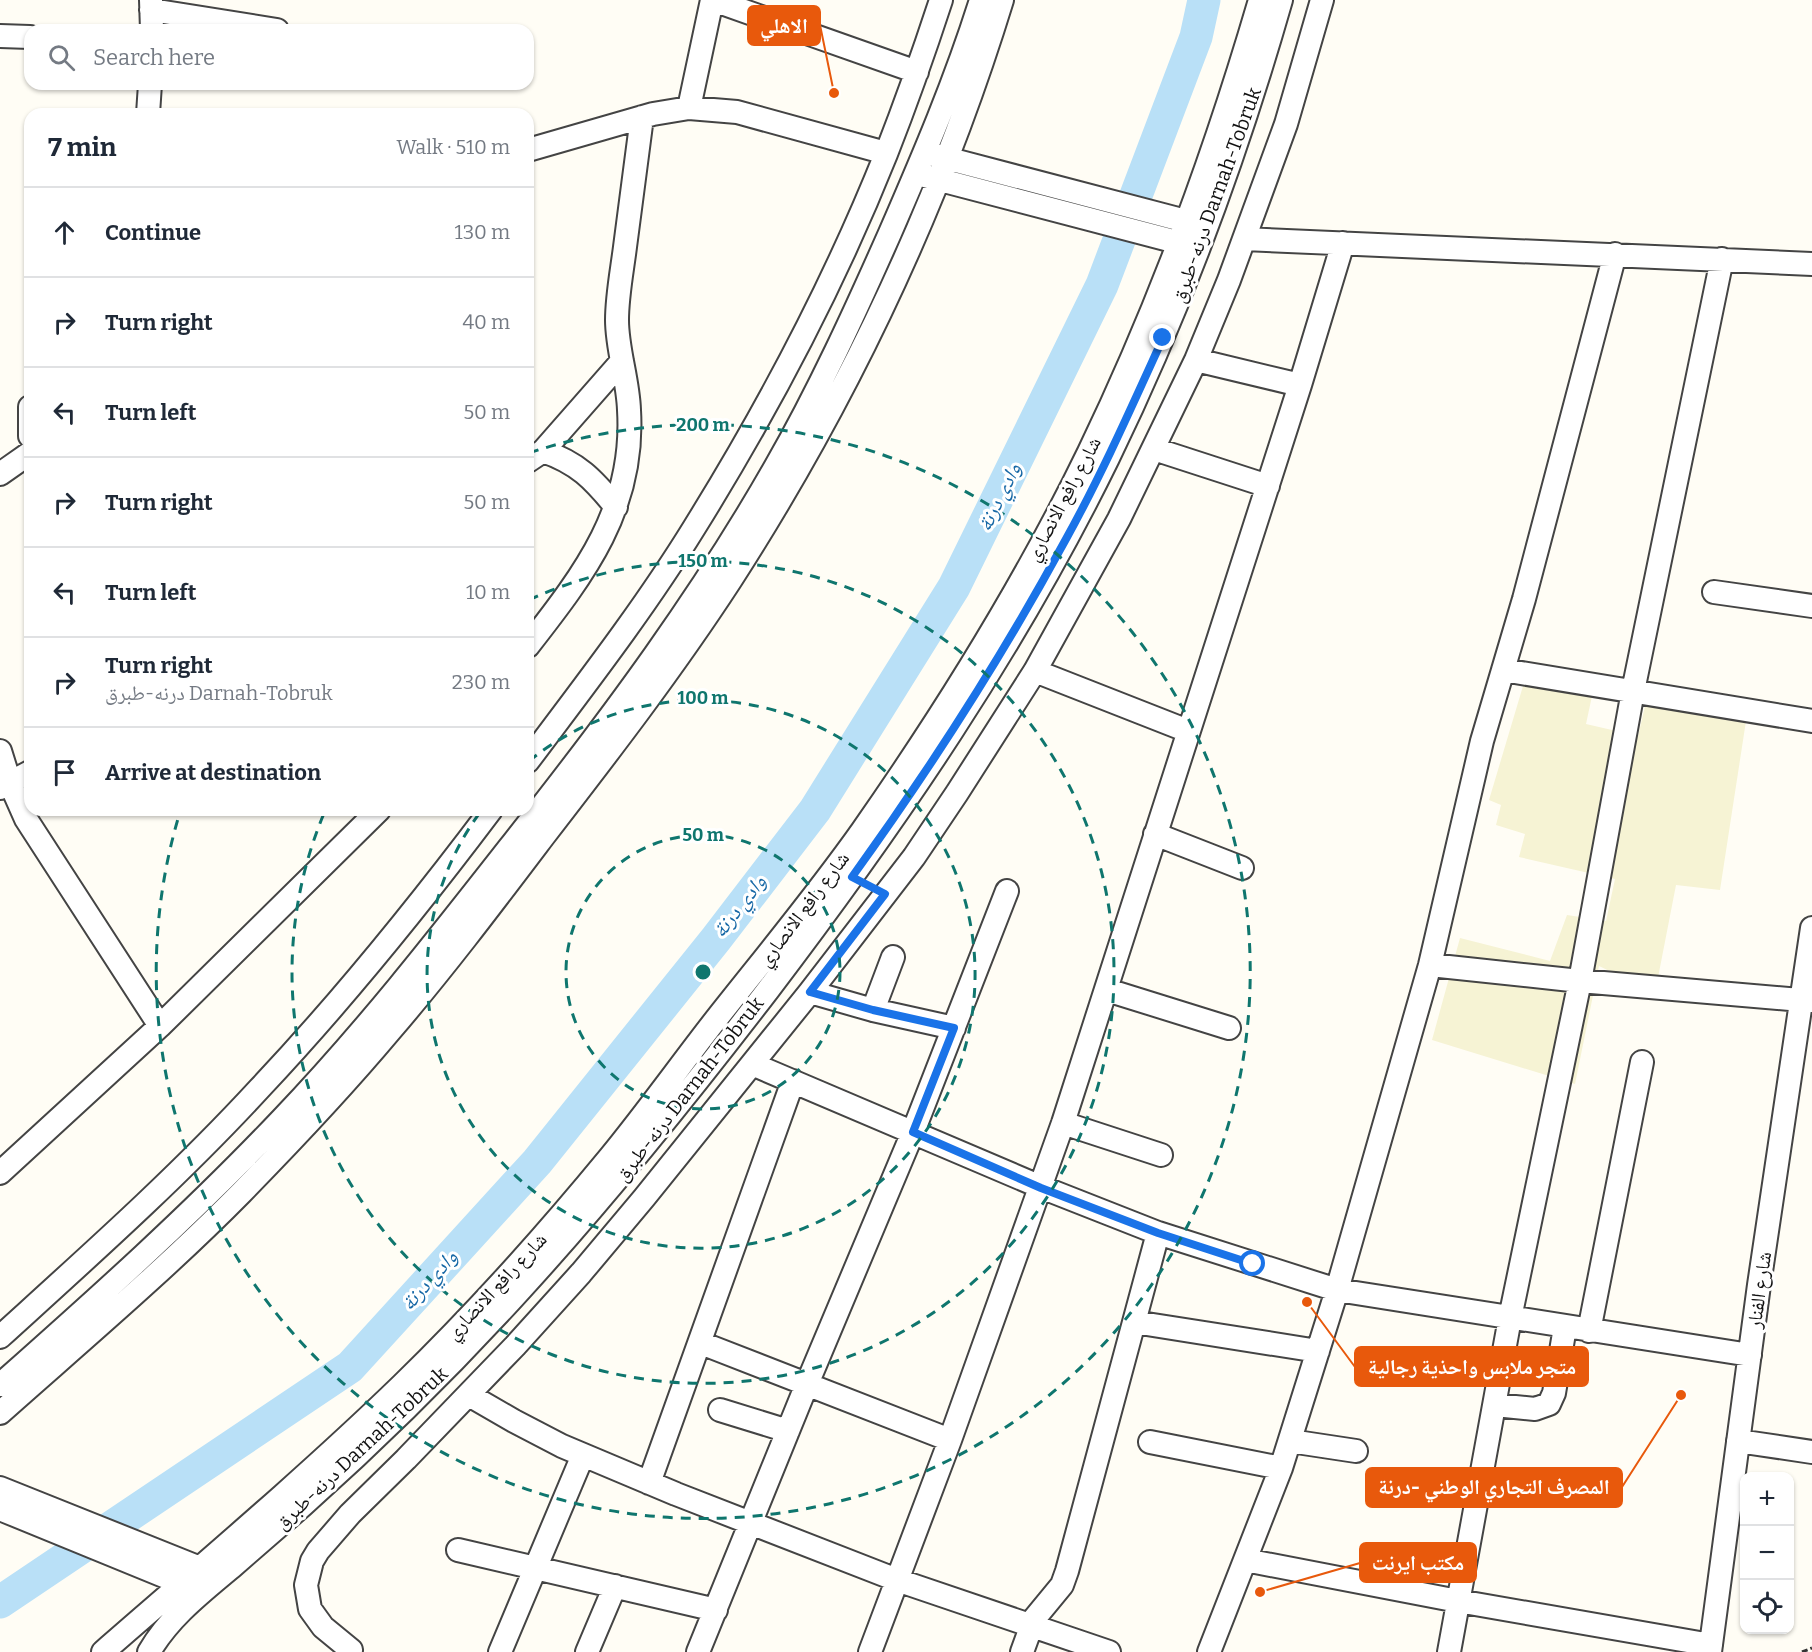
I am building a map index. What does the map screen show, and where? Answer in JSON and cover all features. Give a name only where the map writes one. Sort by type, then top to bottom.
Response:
[{"type":"street","points":[[689,108],[712,0],[916,72]]},
{"type":"street","points":[[534,753],[660,580],[704,512],[755,425],[840,260],[886,153],[941,0]]},
{"type":"street","points":[[0,1385],[92,1305],[219,1184],[284,1117],[408,977],[596,737],[639,678],[713,570],[788,445],[870,279],[916,173],[981,0]]},
{"type":"street","points":[[0,1413],[179,1253],[237,1197],[316,1114],[433,980],[612,747],[705,619],[766,524],[800,465],[952,171],[973,89],[1002,0]]},
{"type":"street","points":[[916,173],[952,171],[1187,222],[1225,115],[1260,0]]},
{"type":"street","name":"درنه-طبرق Darnah-Tobruk","points":[[149,1652],[176,1615],[301,1507],[366,1446],[465,1349],[527,1283],[610,1189],[673,1112],[852,877],[980,689],[1067,537],[1136,399],[1178,243],[1187,222],[1246,118],[1281,0]]},
{"type":"street","points":[[354,1651],[316,1619],[310,1609],[306,1585],[312,1561],[350,1514],[469,1395],[588,1264],[645,1197],[810,992],[885,894],[957,794],[1035,671],[1119,519],[1196,360],[1229,280],[1286,124],[1322,0]]},
{"type":"street","points":[[151,13],[233,24]]},
{"type":"street","points":[[0,36],[24,37]]},
{"type":"street","points":[[148,108],[150,90]]},
{"type":"street","points":[[534,148],[642,117],[689,108],[737,112],[886,153]]},
{"type":"street","points":[[534,638],[583,573],[602,539],[616,507],[627,461],[628,387],[622,362],[617,319],[642,117]]},
{"type":"street","points":[[924,152],[952,171],[1178,243]]},
{"type":"street","points":[[1244,239],[1812,264]]},
{"type":"street","name":"شارع رافع الانصاري","points":[[103,1652],[191,1564],[361,1424],[511,1272],[612,1154],[813,897],[860,833],[948,701],[1035,554],[1088,454],[1146,323],[1178,243]]},
{"type":"street","points":[[870,1652],[950,1440],[1063,1123],[1300,386],[1343,243]]},
{"type":"street","points":[[1209,1652],[1281,1468],[1337,1290],[1430,965],[1482,741],[1524,599],[1615,254]]},
{"type":"street","points":[[1449,1652],[1510,1318],[1580,981],[1633,692],[1722,259]]},
{"type":"street","points":[[1196,360],[1300,386]]},
{"type":"street","points":[[616,507],[593,479],[579,468],[536,456],[622,362]]},
{"type":"street","points":[[755,425],[788,445]]},
{"type":"street","points":[[1154,449],[1268,486]]},
{"type":"street","points":[[0,474],[24,457]]},
{"type":"street","points":[[1714,592],[1812,606]]},
{"type":"street","points":[[1503,670],[1812,721]]},
{"type":"street","points":[[1035,671],[1188,731]]},
{"type":"street","points":[[0,751],[5,786],[24,816]]},
{"type":"street","points":[[5,786],[24,775]]},
{"type":"street","points":[[24,816],[160,1026]]},
{"type":"street","points":[[0,1173],[160,1026],[373,816]]},
{"type":"street","points":[[0,1337],[151,1197],[258,1090],[353,984],[486,816]]},
{"type":"street","points":[[1155,834],[1242,868]]},
{"type":"street","points":[[852,877],[885,894]]},
{"type":"street","points":[[699,1652],[807,1384],[913,1132],[1007,891]]},
{"type":"street","name":"شارع الفنار","points":[[1711,1648],[1749,1355],[1807,1001],[1812,928]]},
{"type":"street","points":[[873,1010],[893,957]]},
{"type":"street","points":[[1430,965],[1807,1001]]},
{"type":"street","points":[[1107,990],[1229,1028]]},
{"type":"street","points":[[810,992],[873,1010],[954,1028]]},
{"type":"street","points":[[1589,1331],[1642,1062]]},
{"type":"street","points":[[752,1064],[1041,1188],[1158,1233],[1337,1290],[1749,1355]]},
{"type":"street","points":[[649,1483],[794,1081]]},
{"type":"street","points":[[1063,1123],[1161,1155]]},
{"type":"street","points":[[1022,1652],[1040,1610],[1062,1585],[1067,1571],[1158,1233]]},
{"type":"street","points":[[1134,1322],[1318,1351]]},
{"type":"street","points":[[1495,1405],[1535,1409],[1549,1404],[1554,1393],[1564,1327]]},
{"type":"street","points":[[701,1343],[950,1440]]},
{"type":"street","points":[[469,1395],[514,1421],[583,1455],[649,1483],[897,1580],[1109,1652]]},
{"type":"street","points":[[720,1410],[788,1431]]},
{"type":"street","points":[[1290,1441],[1356,1451]]},
{"type":"street","points":[[1738,1441],[1812,1452]]},
{"type":"street","points":[[1150,1442],[1281,1468]]},
{"type":"street","points":[[500,1652],[583,1455]]},
{"type":"street","points":[[0,1488],[191,1564]]},
{"type":"street","points":[[0,1509],[173,1580]]},
{"type":"street","points":[[458,1550],[716,1610]]},
{"type":"street","points":[[1245,1560],[1711,1648]]},
{"type":"street","points":[[587,1652],[615,1586]]},
{"type":"path","points":[[1803,1652],[1812,1648]]},
{"type":"shaded area","points":[[1529,666],[1595,682],[1586,724],[1638,736],[1650,685],[1748,708],[1720,890],[1676,885],[1655,993],[1599,966],[1575,1084],[1432,1040],[1460,938],[1550,961],[1567,915],[1606,921],[1615,879],[1519,857],[1525,834],[1496,825],[1501,805],[1489,800]]},
{"type":"waterway","name":"وادي درنة","points":[[0,1602],[350,1367],[537,1162],[716,939],[815,810],[954,587],[1102,285],[1196,37],[1204,0]]},
{"type":"place","name":"الاهلي","points":[[834,93]]},
{"type":"place","name":"متجر ملابس واحذية رجالية","points":[[1307,1302]]},
{"type":"place","name":"المصرف التجاري الوطني -درنة","points":[[1681,1395]]},
{"type":"place","name":"مكتب ايرنت","points":[[1260,1592]]},
{"type":"route","points":[[1163,338],[1107,459],[1025,614],[980,689],[852,877],[885,894],[810,992],[873,1010],[954,1028],[913,1132],[1041,1188],[1158,1233],[1253,1264]]}]
